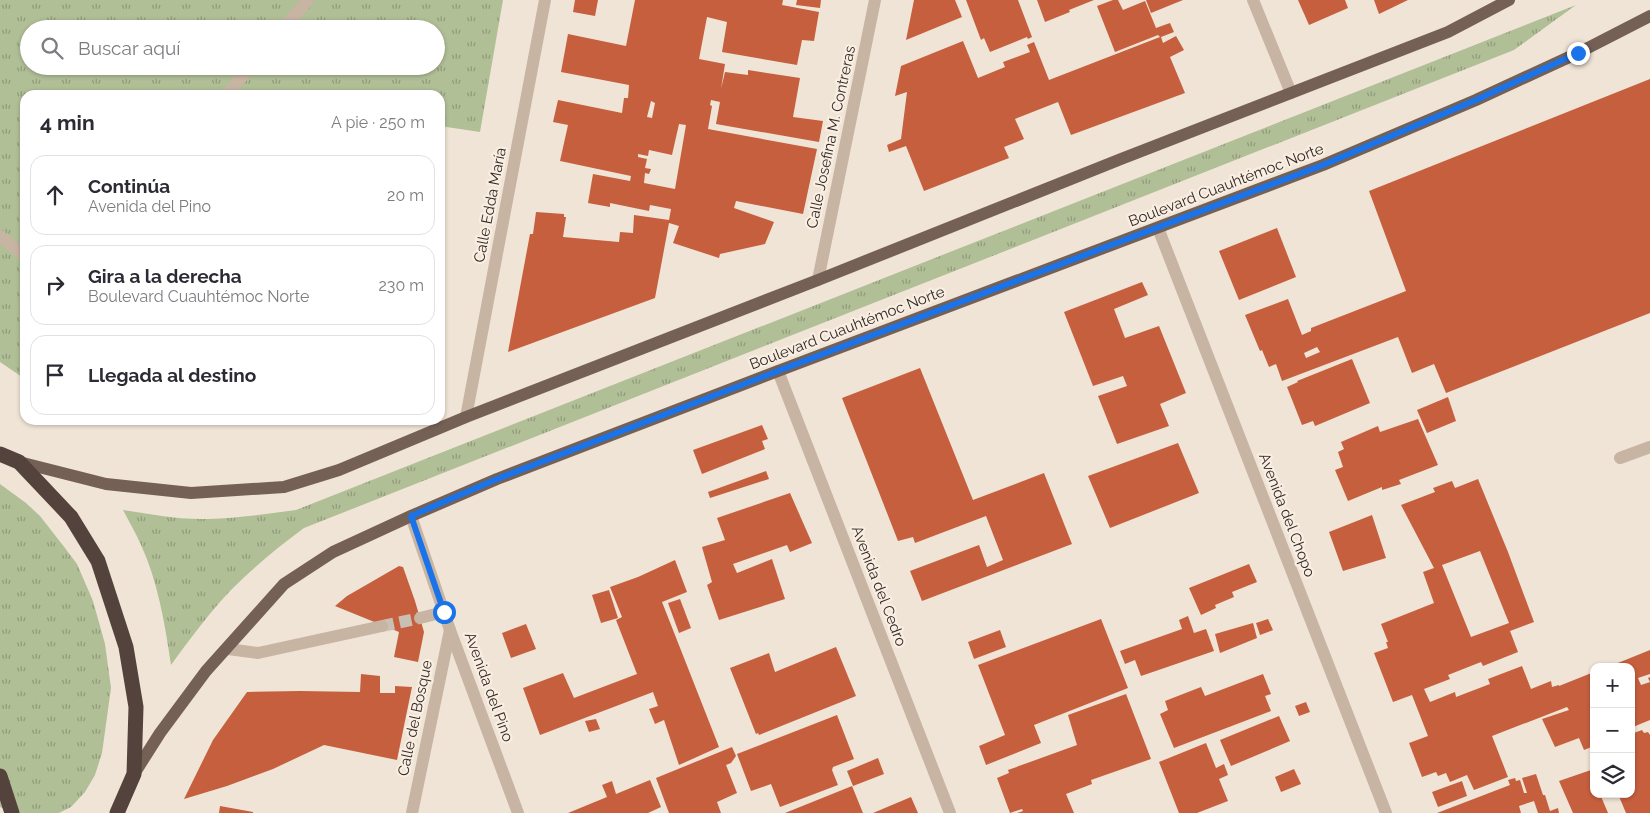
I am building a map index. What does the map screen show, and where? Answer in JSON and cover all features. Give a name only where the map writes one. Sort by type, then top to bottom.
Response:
[{"type":"highway","points":[[0,454],[19,462],[70,517],[98,561],[126,647],[136,707],[134,774],[117,813]]},
{"type":"highway","points":[[0,776],[12,813]]},
{"type":"main road","points":[[19,462],[106,484],[182,492],[236,491],[284,487],[339,470],[466,417],[1448,32],[1509,0]]},
{"type":"main road","name":"Boulevard Cuauhtémoc Norte","points":[[134,774],[165,725],[206,671],[228,649],[284,584],[332,552],[497,479],[1323,165],[1467,104],[1578,53],[1650,16]]},
{"type":"street","points":[[291,20],[308,0]]},
{"type":"street","name":"Calle Edda María","points":[[466,417],[546,0]]},
{"type":"street","name":"Calle Josefina M. Contreras","points":[[818,280],[875,0]]},
{"type":"street","points":[[1253,0],[1291,94]]},
{"type":"street","points":[[231,90],[243,75]]},
{"type":"street","name":"Avenida del Chopo","points":[[1158,228],[1386,813]]},
{"type":"street","points":[[0,236],[20,252]]},
{"type":"street","name":"Avenida del Cedro","points":[[778,371],[950,813]]},
{"type":"street","points":[[1620,458],[1650,447]]},
{"type":"street","name":"Avenida del Pino","points":[[411,516],[450,630],[518,813]]},
{"type":"street","points":[[420,618],[444,612]]},
{"type":"street","points":[[228,649],[258,653],[382,626]]},
{"type":"street","name":"Calle del Bosque","points":[[412,813],[450,630]]},
{"type":"green space","points":[[0,0],[503,0],[480,132],[445,127],[445,90],[20,90],[20,376],[0,362]]},
{"type":"green space","points":[[1576,5],[1514,50],[304,528],[248,573],[231,590],[207,617],[171,665],[163,619],[152,574],[139,541],[123,510],[197,519],[241,517],[296,510]]},
{"type":"green space","points":[[0,484],[40,516],[77,564],[93,601],[105,644],[111,688],[102,753],[95,775],[85,792],[71,807],[59,813],[13,813],[0,807]]},
{"type":"building","points":[[575,0],[598,0],[595,16],[573,12]]},
{"type":"building","points":[[635,0],[783,0],[782,5],[819,12],[814,41],[802,40],[797,65],[722,52],[727,22],[707,17],[699,59],[725,64],[721,89],[725,72],[748,75],[748,70],[800,78],[793,117],[823,121],[819,142],[716,124],[720,102],[711,100],[710,105],[712,106],[708,129],[817,149],[803,214],[736,201],[734,208],[774,222],[765,244],[720,254],[719,258],[673,243],[679,226],[669,223],[655,298],[508,352],[530,234],[533,234],[536,212],[564,214],[564,217],[566,217],[563,237],[619,242],[620,232],[633,233],[634,215],[669,220],[671,209],[650,205],[649,211],[610,203],[610,207],[588,203],[593,174],[630,181],[631,176],[560,161],[568,125],[553,122],[558,100],[622,113],[624,98],[628,98],[629,85],[561,72],[568,34],[626,46]],"holes":[[[651,101],[655,103],[652,118],[647,117]],[[679,124],[686,125],[675,189],[644,183],[645,173],[649,174],[651,169],[645,168],[647,159],[638,157],[638,154],[648,156],[649,150],[672,155]]]},
{"type":"building","points":[[797,0],[821,0],[820,8],[796,5]]},
{"type":"building","points":[[914,0],[955,0],[962,17],[906,40]]},
{"type":"building","points":[[966,0],[1018,0],[1032,37],[1028,39],[1027,37],[990,52],[984,38],[981,40]]},
{"type":"building","points":[[1037,0],[1094,0],[1045,22]]},
{"type":"building","points":[[1118,0],[1123,10],[1145,1],[1156,28],[1170,23],[1174,32],[1161,37],[1163,43],[1176,36],[1184,50],[1170,57],[1185,93],[1071,135],[1058,102],[1015,119],[1024,139],[1004,147],[1009,158],[924,191],[906,146],[889,152],[887,145],[901,139],[907,92],[895,96],[901,66],[963,41],[978,78],[1005,67],[1003,62],[1030,52],[1027,45],[1034,42],[1049,80],[1160,37],[1158,35],[1115,52],[1097,6]]},
{"type":"building","points":[[1146,0],[1183,0],[1151,13]]},
{"type":"building","points":[[1298,0],[1345,0],[1348,8],[1309,25]]},
{"type":"building","points":[[1374,0],[1408,0],[1379,14]]},
{"type":"building","points":[[1650,79],[1650,313],[1446,393],[1434,364],[1412,373],[1398,337],[1282,381],[1276,364],[1269,367],[1262,350],[1260,351],[1245,315],[1288,299],[1302,335],[1311,331],[1311,328],[1406,291],[1369,191]],"holes":[[[1317,347],[1320,352],[1306,358],[1304,353]]]},
{"type":"building","points":[[1277,228],[1296,277],[1239,300],[1219,251]]},
{"type":"building","points":[[1142,282],[1148,295],[1114,309],[1125,338],[1159,326],[1186,393],[1160,404],[1169,426],[1117,444],[1098,396],[1127,386],[1123,376],[1093,386],[1064,312]]},
{"type":"building","points":[[1352,359],[1370,403],[1315,426],[1313,421],[1302,425],[1287,387],[1297,381]]},
{"type":"building","points":[[920,368],[973,500],[1044,473],[1072,544],[922,601],[910,571],[979,545],[987,567],[1003,560],[986,516],[915,543],[913,537],[898,541],[842,398]]},
{"type":"building","points":[[1448,397],[1456,421],[1427,433],[1417,410]]},
{"type":"building","points":[[1418,419],[1438,465],[1399,480],[1401,484],[1382,490],[1382,487],[1348,501],[1335,470],[1343,467],[1338,452],[1344,449],[1341,442],[1378,426],[1380,432]]},
{"type":"building","points":[[762,425],[768,439],[762,441],[765,449],[702,474],[693,450]]},
{"type":"building","points":[[1178,443],[1199,493],[1110,528],[1088,476]]},
{"type":"building","points":[[766,471],[769,479],[710,498],[708,492]]},
{"type":"building","points":[[1478,479],[1534,622],[1510,631],[1518,652],[1483,666],[1481,662],[1448,675],[1450,679],[1424,689],[1430,702],[1455,692],[1456,697],[1490,684],[1488,679],[1522,666],[1531,689],[1551,681],[1552,687],[1559,686],[1590,674],[1590,748],[1584,750],[1579,738],[1555,747],[1542,719],[1569,710],[1567,707],[1492,736],[1508,777],[1474,790],[1467,775],[1450,782],[1446,773],[1438,776],[1436,772],[1422,777],[1409,743],[1428,736],[1412,695],[1393,702],[1374,653],[1388,648],[1386,642],[1388,642],[1381,624],[1434,603],[1423,572],[1434,568],[1401,505],[1435,492],[1433,488],[1452,481],[1455,488]],"holes":[[[1480,551],[1509,623],[1471,637],[1442,565]]]},
{"type":"building","points":[[790,493],[812,543],[790,552],[787,545],[733,564],[737,573],[772,559],[785,599],[719,620],[707,585],[712,582],[702,547],[725,540],[717,518]]},
{"type":"building","points":[[1372,515],[1386,558],[1343,571],[1329,532]]},
{"type":"building","points":[[675,560],[687,592],[662,602],[719,747],[679,765],[664,720],[655,724],[649,709],[658,706],[653,692],[540,735],[523,688],[563,673],[574,698],[637,674],[616,620],[622,617],[610,587],[638,577]]},
{"type":"building","points":[[1249,564],[1257,582],[1232,592],[1234,597],[1215,605],[1216,608],[1201,615],[1189,588]]},
{"type":"building","points":[[399,566],[403,567],[424,632],[418,662],[394,657],[399,632],[335,606],[347,596]]},
{"type":"building","points":[[609,590],[618,618],[601,623],[592,595]]},
{"type":"building","points":[[680,599],[691,628],[679,633],[668,603]]},
{"type":"building","points":[[1188,616],[1194,633],[1206,629],[1214,651],[1141,676],[1135,660],[1125,664],[1120,651],[1182,629],[1179,620]]},
{"type":"building","points":[[1101,619],[1128,688],[1034,725],[1041,743],[986,765],[979,746],[1005,735],[978,665]]},
{"type":"building","points":[[1268,619],[1273,630],[1260,635],[1256,623]]},
{"type":"building","points":[[1253,623],[1257,638],[1220,653],[1215,634]]},
{"type":"building","points":[[526,624],[536,649],[511,658],[502,633]]},
{"type":"building","points":[[1000,630],[1006,647],[974,659],[968,642]]},
{"type":"building","points":[[836,647],[856,696],[759,735],[758,733],[756,734],[730,668],[769,653],[775,672]]},
{"type":"building","points":[[1650,650],[1650,674],[1638,678],[1641,685],[1650,682],[1650,720],[1635,726],[1635,663],[1618,663]]},
{"type":"building","points":[[361,674],[380,676],[380,693],[395,693],[395,686],[412,687],[397,760],[324,745],[273,769],[184,799],[213,740],[247,692],[360,692]]},
{"type":"building","points":[[1263,674],[1271,694],[1265,696],[1271,711],[1174,748],[1160,714],[1168,710],[1165,701],[1201,687],[1205,696]]},
{"type":"building","points":[[1126,694],[1151,759],[1091,780],[1092,784],[1066,794],[1074,813],[1017,813],[1023,811],[1022,809],[1010,813],[997,778],[1009,773],[1008,770],[1077,745],[1068,715]]},
{"type":"building","points":[[1306,702],[1310,712],[1299,716],[1295,706]]},
{"type":"building","points":[[837,715],[854,759],[833,767],[832,770],[838,785],[780,807],[771,784],[751,791],[737,754]]},
{"type":"building","points":[[1279,716],[1290,741],[1231,766],[1220,740]]},
{"type":"building","points":[[596,719],[600,729],[589,732],[585,721]]},
{"type":"building","points":[[1642,730],[1650,735],[1650,813],[1626,813],[1620,798],[1635,798],[1635,733]]},
{"type":"building","points":[[1206,743],[1216,768],[1224,764],[1228,775],[1219,779],[1228,801],[1197,813],[1179,813],[1159,762]]},
{"type":"building","points":[[732,747],[736,756],[731,763],[726,765],[737,793],[717,802],[721,813],[669,813],[656,778]]},
{"type":"building","points":[[878,758],[884,774],[853,786],[847,771]]},
{"type":"building","points":[[1294,769],[1301,784],[1281,792],[1275,777]]},
{"type":"building","points":[[1590,770],[1590,798],[1602,798],[1608,813],[1573,813],[1559,781]]},
{"type":"building","points":[[1536,774],[1550,811],[1558,808],[1559,813],[1538,813],[1534,801],[1519,806],[1521,813],[1437,813],[1510,785],[1508,780],[1515,778],[1516,781],[1520,780],[1524,793],[1527,793],[1522,778]]},
{"type":"building","points":[[650,780],[661,807],[648,813],[568,813],[607,797],[602,785],[612,781],[616,794]]},
{"type":"building","points":[[1462,781],[1467,796],[1438,807],[1432,792]]},
{"type":"building","points":[[852,786],[863,813],[785,813]]},
{"type":"building","points":[[911,797],[918,813],[873,813]]},
{"type":"building","points":[[220,806],[253,812],[253,813],[219,813]]},
{"type":"tunnel","points":[[382,626],[420,618]]},
{"type":"route","points":[[444,612],[411,516],[497,479],[1323,165],[1476,100],[1578,53]]}]
